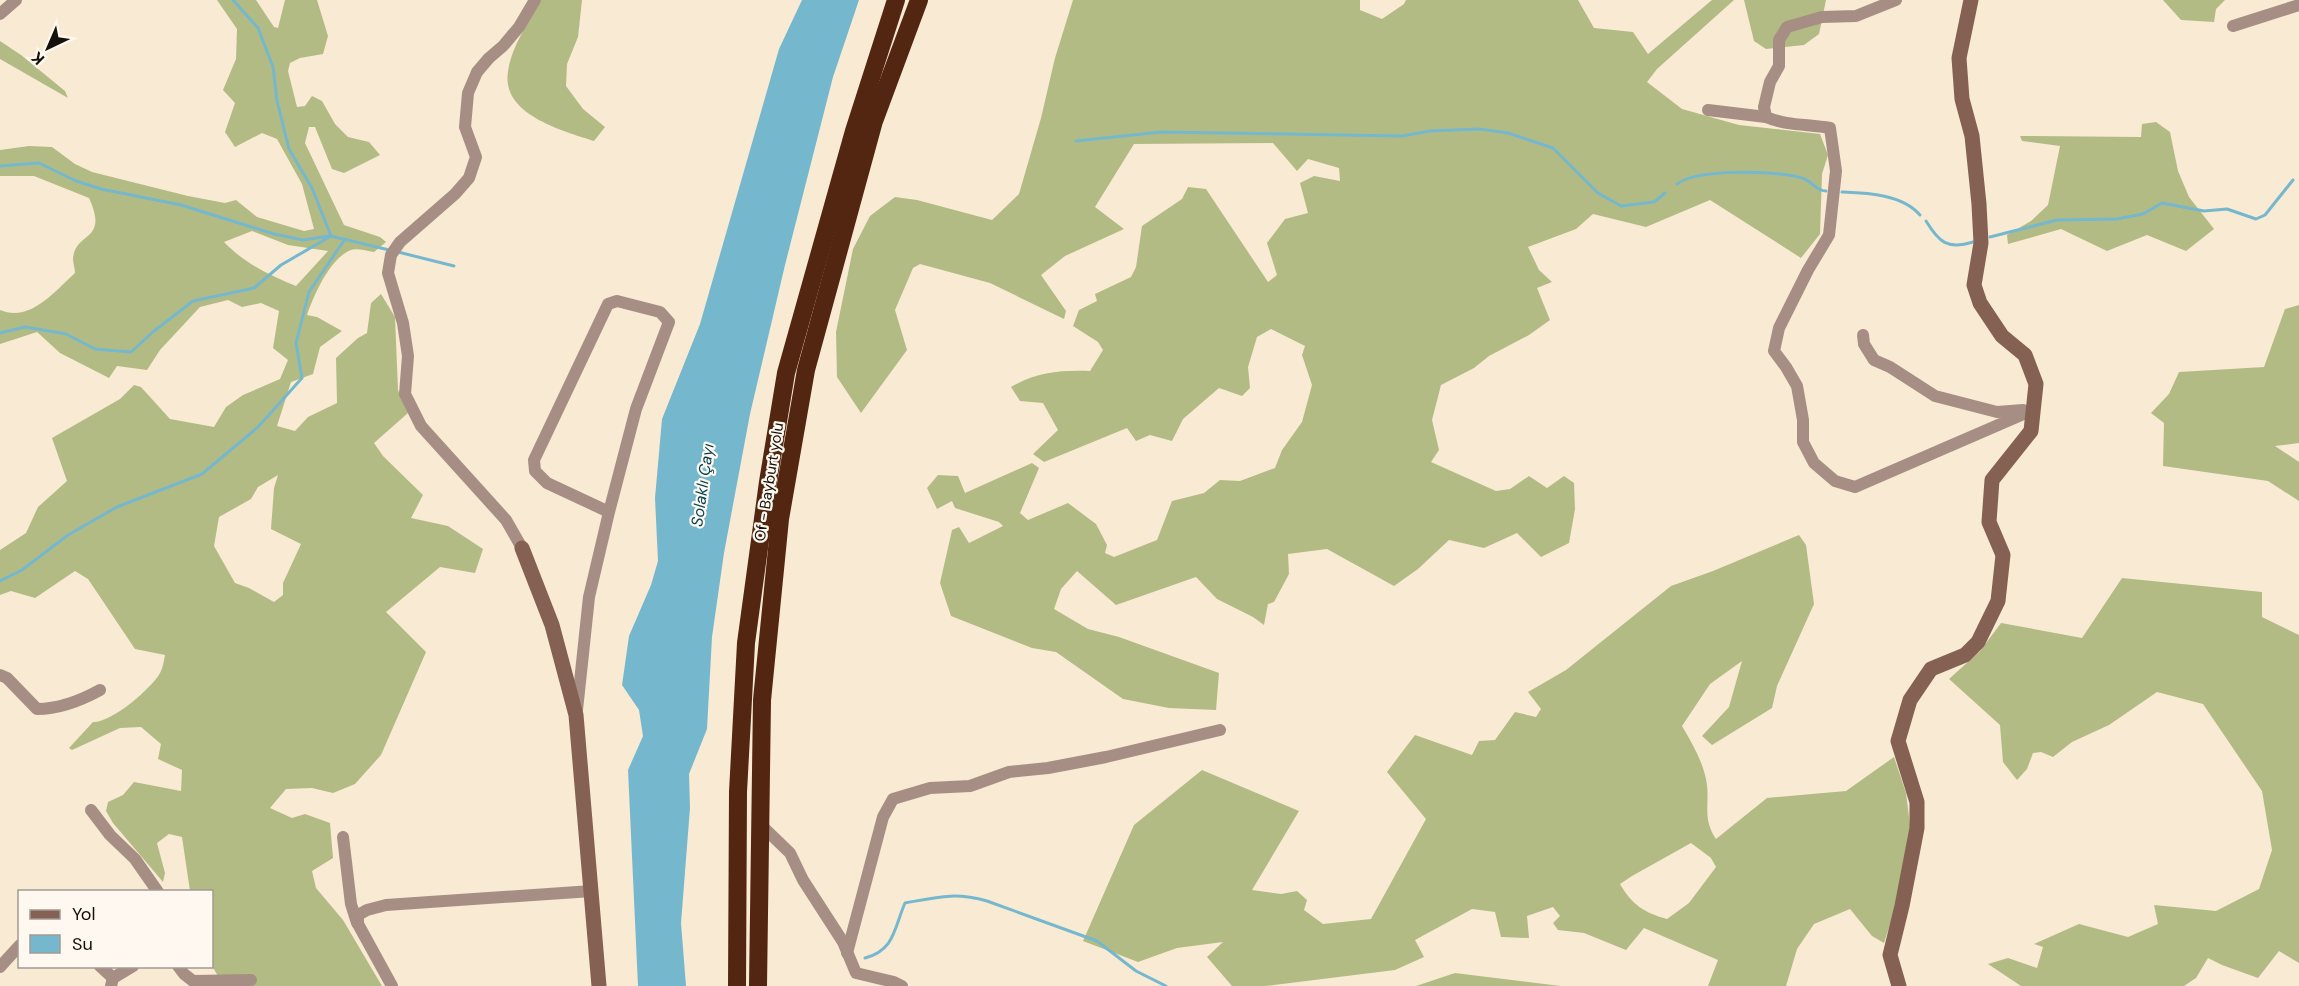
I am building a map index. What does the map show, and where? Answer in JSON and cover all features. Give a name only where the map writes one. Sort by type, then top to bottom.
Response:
[{"type":"highway","name":"Of - Bayburt yolu","points":[[737,986],[738,792],[746,642],[768,482],[786,373],[854,131],[896,0]]},
{"type":"highway","name":"Of - Bayburt yolu","points":[[758,986],[762,700],[780,519],[806,370],[874,121],[919,0]]},
{"type":"street","points":[[0,14],[16,0]]},
{"type":"street","points":[[535,0],[519,27],[477,72],[468,93],[465,128],[477,157],[469,178],[455,194],[400,242],[391,255],[388,273],[403,323],[408,356],[405,394],[421,426],[506,519],[522,548],[552,625],[576,714]]},
{"type":"street","points":[[1766,117],[1764,107],[1770,82],[1779,66],[1779,40],[1787,27],[1822,18],[1856,16],[1896,0]]},
{"type":"street","points":[[1899,986],[1890,955],[1917,828],[1917,802],[1898,741],[1910,700],[1931,669],[1965,654],[1978,642],[1998,601],[2003,555],[1989,522],[1992,480],[2031,431],[2036,384],[2025,355],[2002,336],[1980,303],[1974,285],[1981,243],[1979,204],[1972,136],[1962,99],[1959,58],[1971,0]]},
{"type":"street","points":[[2233,26],[2299,5]]},
{"type":"street","points":[[1708,110],[1766,117],[1782,124],[1830,128],[1836,171],[1829,235],[1808,270],[1779,328],[1774,351],[1797,386],[1803,420],[1803,442],[1814,463],[1835,481],[1855,487],[2033,410]]},
{"type":"street","points":[[598,986],[576,714],[590,597],[609,512],[636,409],[669,322],[660,312],[617,301],[608,304],[534,460],[536,471],[547,483],[609,512]]},
{"type":"street","points":[[1863,335],[1864,345],[1874,360],[1890,367],[1935,396],[1997,412],[2033,410]]},
{"type":"street","points":[[0,675],[6,678],[37,709],[51,709],[79,701],[100,690]]},
{"type":"street","points":[[847,953],[884,817],[893,799],[930,788],[970,786],[1009,771],[1048,768],[1106,757],[1220,730]]},
{"type":"street","points":[[91,810],[110,835],[135,859],[157,890]]},
{"type":"street","points":[[760,824],[790,853],[803,880],[826,914],[856,973],[902,986]]},
{"type":"street","points":[[343,837],[351,904],[358,924],[392,986]]},
{"type":"street","points":[[358,924],[358,915],[366,910],[386,905],[592,891]]},
{"type":"street","points":[[0,967],[18,947]]},
{"type":"street","points":[[102,968],[112,982],[130,968]]},
{"type":"street","points":[[180,968],[193,981],[251,981]]},
{"type":"green space","points":[[217,0],[256,0],[274,27],[278,28],[285,0],[317,0],[328,36],[323,54],[300,58],[290,63],[288,71],[297,107],[305,106],[312,96],[322,101],[335,124],[348,137],[369,142],[380,155],[344,173],[332,169],[315,127],[309,127],[305,143],[344,225],[380,237],[386,242],[374,252],[353,249],[343,254],[324,278],[307,315],[317,317],[342,331],[320,347],[313,374],[291,382],[277,426],[295,431],[308,417],[337,403],[336,358],[367,333],[371,303],[381,294],[395,317],[398,390],[408,413],[374,443],[383,456],[423,495],[411,518],[448,526],[483,549],[475,573],[440,567],[386,612],[426,652],[381,755],[355,784],[333,793],[312,788],[286,789],[270,808],[292,818],[305,814],[330,823],[333,858],[312,871],[316,888],[343,920],[382,986],[224,986],[213,968],[213,890],[190,890],[182,837],[169,834],[157,843],[165,873],[163,882],[113,823],[106,811],[108,802],[123,795],[134,782],[181,791],[182,770],[158,759],[161,744],[141,727],[120,728],[72,750],[69,748],[93,722],[101,721],[120,711],[148,688],[161,671],[165,655],[135,649],[88,579],[75,571],[35,598],[11,591],[0,595],[0,550],[26,533],[38,507],[67,481],[52,438],[120,399],[134,385],[141,387],[170,419],[214,427],[226,407],[243,395],[280,379],[288,360],[273,348],[279,311],[261,303],[242,307],[228,300],[200,307],[160,350],[147,370],[117,366],[109,378],[60,353],[37,332],[0,344],[0,310],[11,313],[32,309],[59,288],[75,273],[73,258],[75,249],[94,229],[95,222],[89,198],[34,176],[0,176],[0,150],[29,146],[52,147],[75,164],[92,172],[188,196],[225,203],[236,200],[257,217],[304,231],[314,229],[302,184],[277,139],[262,133],[235,147],[225,132],[235,103],[223,90],[236,59],[237,29]],"holes":[[[252,231],[288,245],[328,251],[296,286],[257,268],[224,242]],[[278,475],[274,488],[271,529],[301,544],[283,583],[283,595],[274,602],[235,583],[214,546],[219,517],[251,499],[258,487]]]},
{"type":"green space","points":[[540,0],[582,0],[578,37],[567,64],[566,86],[583,109],[605,127],[594,141],[537,119],[514,100],[508,87],[508,72],[513,53]]},
{"type":"green space","points":[[1073,0],[1360,0],[1360,10],[1382,19],[1404,4],[1406,0],[1578,0],[1594,28],[1633,32],[1648,54],[1712,0],[1734,0],[1657,69],[1647,82],[1682,109],[1739,125],[1820,134],[1828,155],[1822,174],[1820,234],[1801,258],[1710,200],[1646,227],[1593,214],[1576,229],[1528,247],[1539,270],[1552,282],[1537,288],[1550,320],[1529,335],[1489,356],[1474,368],[1441,385],[1432,420],[1439,450],[1431,462],[1496,491],[1510,489],[1529,476],[1547,488],[1564,476],[1574,483],[1575,509],[1569,543],[1541,557],[1517,533],[1484,548],[1449,540],[1418,569],[1394,586],[1327,549],[1288,554],[1289,574],[1274,602],[1268,604],[1264,625],[1217,599],[1196,577],[1116,605],[1077,571],[1061,589],[1054,609],[1088,629],[1119,637],[1219,673],[1216,710],[1169,708],[1123,699],[1056,652],[1032,648],[951,616],[940,583],[952,530],[959,527],[969,543],[1003,526],[999,522],[955,508],[952,501],[937,509],[927,488],[938,475],[958,476],[965,493],[1032,463],[1039,468],[1020,513],[1028,520],[1068,503],[1096,524],[1107,545],[1105,553],[1114,557],[1157,540],[1172,501],[1204,493],[1220,480],[1240,481],[1275,468],[1282,450],[1302,422],[1312,385],[1302,355],[1305,346],[1271,329],[1257,337],[1248,367],[1250,388],[1242,396],[1219,388],[1183,419],[1172,441],[1150,435],[1136,441],[1127,428],[1044,462],[1033,454],[1058,430],[1043,403],[1020,401],[1011,387],[1030,378],[1049,373],[1090,371],[1103,350],[1098,342],[1073,326],[1079,310],[1097,301],[1095,294],[1131,277],[1136,267],[1142,226],[1182,199],[1188,187],[1206,189],[1268,282],[1277,275],[1267,243],[1285,219],[1308,213],[1300,183],[1314,176],[1340,181],[1339,168],[1308,159],[1297,171],[1273,143],[1134,144],[1095,207],[1124,229],[1065,256],[1041,275],[1066,311],[1064,319],[990,283],[920,264],[913,268],[895,310],[907,350],[861,413],[837,377],[836,332],[853,249],[870,216],[895,197],[917,200],[992,220],[1019,194]]},
{"type":"green space","points":[[1744,0],[1826,0],[1819,34],[1804,45],[1766,49],[1754,41]]},
{"type":"green space","points":[[2163,0],[2225,0],[2216,9],[2214,22],[2181,20]]},
{"type":"green space","points":[[0,41],[65,91],[68,98],[0,59]]},
{"type":"green space","points":[[2156,122],[2170,132],[2178,171],[2189,197],[2214,229],[2186,251],[2147,235],[2107,251],[2061,229],[2008,244],[2007,235],[2031,221],[2048,205],[2060,146],[2022,141],[2020,136],[2141,137],[2142,124]]},
{"type":"green space","points":[[2299,305],[2299,443],[2275,446],[2299,462],[2299,501],[2268,481],[2163,466],[2164,423],[2151,413],[2169,394],[2179,372],[2264,367],[2285,309]]},
{"type":"green space","points":[[1799,535],[1806,545],[1814,604],[1777,686],[1772,708],[1712,745],[1702,736],[1729,707],[1742,661],[1710,684],[1682,726],[1704,772],[1711,831],[1716,839],[1767,798],[1846,791],[1894,757],[1906,793],[1911,833],[1898,899],[1884,943],[1872,936],[1850,909],[1814,924],[1797,949],[1786,986],[1708,986],[1718,960],[1644,928],[1626,950],[1584,933],[1558,930],[1553,923],[1560,916],[1553,907],[1527,916],[1529,938],[1501,937],[1495,912],[1472,909],[1415,940],[1424,957],[1395,970],[1265,986],[1232,986],[1207,957],[1223,942],[1177,948],[1138,962],[1083,941],[1134,825],[1202,770],[1299,811],[1252,890],[1281,894],[1297,891],[1307,900],[1304,910],[1323,924],[1371,919],[1426,819],[1387,772],[1415,735],[1472,755],[1479,741],[1495,740],[1515,712],[1536,717],[1541,709],[1528,692],[1566,670],[1671,586]],"holes":[[[1691,843],[1711,858],[1716,867],[1689,903],[1667,919],[1640,907],[1620,884]]]},
{"type":"green space","points":[[2122,578],[2262,592],[2262,617],[2299,635],[2299,963],[2279,951],[2258,978],[2208,958],[2196,978],[2184,986],[2021,986],[1988,964],[2008,958],[2037,968],[2043,947],[2034,944],[2079,924],[2128,937],[2158,924],[2154,905],[2216,911],[2259,889],[2272,850],[2262,791],[2203,704],[2157,692],[2109,725],[2072,742],[2053,757],[2041,752],[2033,753],[2027,769],[2017,780],[2003,762],[2000,725],[1949,679],[1980,651],[2001,623],[2082,638]]},
{"type":"green space","points":[[1455,973],[1561,986],[1416,986]]},
{"type":"water","name":"Solaklı Çayı","points":[[802,0],[859,0],[833,77],[785,265],[750,414],[724,553],[712,637],[707,729],[689,774],[690,808],[681,923],[686,986],[638,986],[628,770],[643,736],[639,710],[622,685],[629,636],[651,585],[658,561],[655,498],[662,419],[700,324],[779,49]]},
{"type":"waterway","points":[[233,0],[258,28],[273,67],[277,101],[289,149],[312,188],[331,236],[389,250]]},
{"type":"waterway","points":[[1076,141],[1161,132],[1402,136],[1430,131],[1479,129],[1508,133],[1553,148],[1598,193],[1621,206],[1654,202],[1665,193]]},
{"type":"waterway","points":[[0,166],[39,163],[76,181],[101,189],[181,205],[274,234],[303,240],[329,236]]},
{"type":"waterway","points":[[1677,184],[1702,175],[1738,172],[1802,178],[1826,191]]},
{"type":"waterway","points":[[1990,237],[2057,220],[2117,219],[2143,214],[2162,203],[2204,211],[2227,209],[2256,219],[2265,215],[2293,180]]},
{"type":"waterway","points":[[1842,192],[1884,196],[1904,203],[1920,215]]},
{"type":"waterway","points":[[1926,221],[1935,234],[1945,242],[1957,245],[1973,242]]},
{"type":"waterway","points":[[0,333],[25,327],[66,334],[95,349],[131,352],[193,301],[254,288],[281,265],[331,236]]},
{"type":"waterway","points":[[0,581],[22,570],[68,535],[117,507],[202,474],[258,427],[302,378],[296,343],[309,292],[345,239]]},
{"type":"waterway","points":[[398,252],[454,266]]},
{"type":"waterway","points":[[865,958],[882,950],[888,944],[905,903],[946,896],[976,898],[1097,941],[1136,971],[1166,986]]}]
